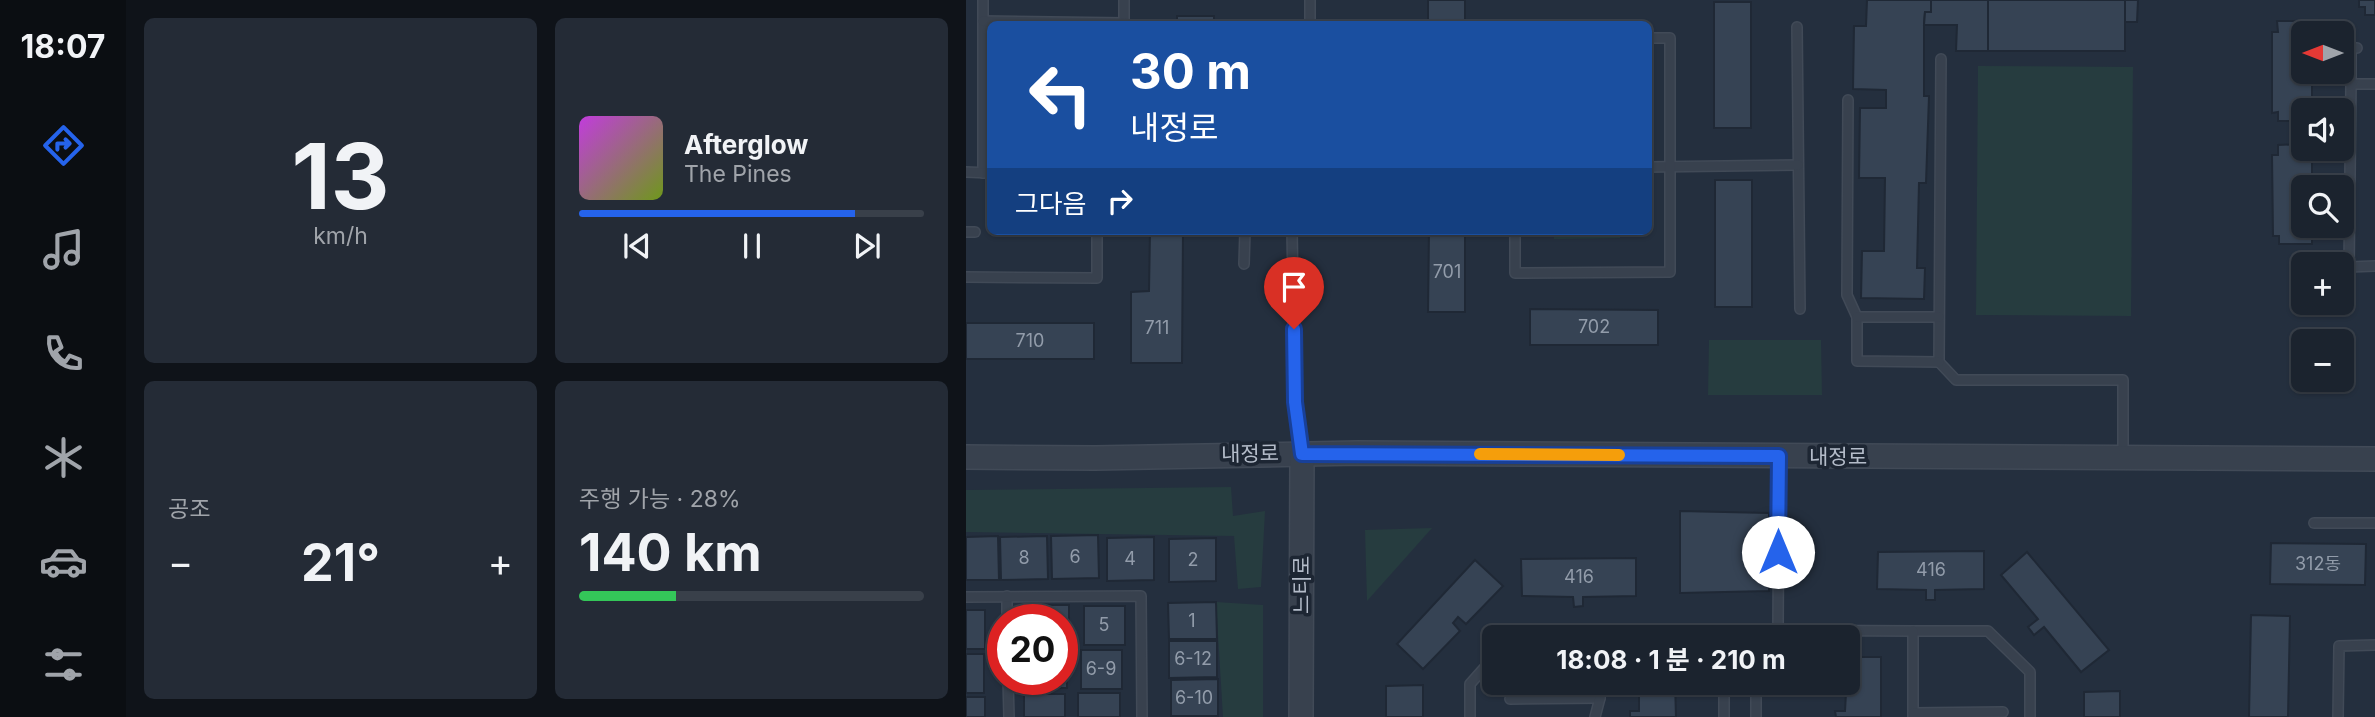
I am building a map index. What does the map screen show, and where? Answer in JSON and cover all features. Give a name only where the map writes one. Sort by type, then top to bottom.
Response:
[{"type":"street","name":"내정로","points":[[966,457],[1095,458],[1302,454],[2375,459]]},
{"type":"street","name":"느티로","points":[[1301,717],[1302,454]]},
{"type":"lane","points":[[966,173],[987,173],[983,0]]},
{"type":"lane","points":[[1124,0],[1124,21]]},
{"type":"lane","points":[[1310,0],[1310,21]]},
{"type":"lane","points":[[983,21],[987,21]]},
{"type":"lane","points":[[1797,27],[1800,309]]},
{"type":"lane","points":[[1515,235],[1515,273],[1670,272],[1670,38],[1652,38]]},
{"type":"lane","points":[[2357,48],[2351,48],[2349,267],[2375,266]]},
{"type":"lane","points":[[1941,59],[1939,362],[1956,380],[2123,380],[2123,459]]},
{"type":"lane","points":[[2351,85],[2375,84]]},
{"type":"lane","points":[[1848,100],[1847,295],[1857,317],[1857,361],[1939,362]]},
{"type":"lane","points":[[1652,167],[1798,165]]},
{"type":"lane","points":[[966,277],[1097,278],[1097,235]]},
{"type":"lane","points":[[1244,264],[1245,235]]},
{"type":"lane","points":[[1292,235],[1295,402],[1302,454]]},
{"type":"lane","points":[[1857,317],[1939,317]]},
{"type":"lane","points":[[1778,625],[1779,456]]},
{"type":"lane","points":[[2314,523],[2375,523]]},
{"type":"lane","points":[[1007,596],[1007,604]]},
{"type":"lane","points":[[966,597],[1140,596],[1142,717]]},
{"type":"lane","points":[[1860,631],[1987,631],[2030,672],[2030,717]]},
{"type":"lane","points":[[1913,631],[1913,715],[2003,712]]},
{"type":"lane","points":[[2338,717],[2339,646],[2375,645]]},
{"type":"lane","points":[[1470,717],[1470,684],[1482,670]]},
{"type":"lane","points":[[1009,695],[1009,717]]},
{"type":"lane","points":[[1724,695],[1724,717]]},
{"type":"lane","points":[[1756,695],[1756,717]]},
{"type":"lane","points":[[1510,699],[1600,698],[1595,717]]},
{"type":"green space","points":[[1978,66],[2133,67],[2131,316],[1976,315]]},
{"type":"green space","points":[[1554,235],[1620,235],[1620,238],[1554,239]]},
{"type":"green space","points":[[1709,340],[1821,340],[1822,395],[1708,395]]},
{"type":"green space","points":[[1231,487],[1233,516],[1265,511],[1261,587],[1238,589],[1234,536],[966,532],[966,490]]},
{"type":"green space","points":[[1432,528],[1367,601],[1365,530]]},
{"type":"green space","points":[[1216,602],[1263,605],[1263,717],[1223,717]]},
{"type":"building","points":[[1428,0],[1465,0],[1465,21],[1428,21]]},
{"type":"building","points":[[1867,0],[1931,0],[1931,12],[1925,12],[1924,25],[1924,96],[1929,96],[1926,183],[1919,183],[1917,268],[1925,268],[1924,299],[1861,298],[1862,251],[1884,251],[1885,178],[1859,178],[1860,108],[1886,108],[1886,90],[1853,89],[1854,26],[1866,26]]},
{"type":"building","points":[[1931,0],[1988,0],[1988,51],[1956,51],[1957,25],[1924,25],[1925,12],[1931,12]]},
{"type":"building","points":[[1988,0],[2125,0],[2125,51],[1988,51]]},
{"type":"building","points":[[2125,0],[2138,0],[2137,22],[2125,22]]},
{"type":"building","points":[[2359,0],[2375,0],[2375,15],[2365,15],[2365,7],[2359,7]]},
{"type":"building","points":[[1714,2],[1751,2],[1751,128],[1714,128]]},
{"type":"building","points":[[1177,16],[1214,16],[1214,21],[1177,21]]},
{"type":"building","points":[[2277,21],[2291,21],[2291,84],[2312,84],[2312,98],[2291,98],[2291,121],[2278,121],[2278,112],[2272,113],[2272,32],[2278,32]]},
{"type":"building","points":[[2291,144],[2291,161],[2312,161],[2312,175],[2291,175],[2291,238],[2312,238],[2312,244],[2279,244],[2279,236],[2273,236],[2272,155],[2278,155],[2278,145]]},
{"type":"building","points":[[1715,180],[1752,180],[1752,307],[1715,307]]},
{"type":"building","points":[[1150,235],[1183,235],[1182,363],[1131,363],[1131,292],[1149,291]]},
{"type":"building","points":[[1429,235],[1465,235],[1465,312],[1428,312]]},
{"type":"building","points":[[1530,309],[1658,310],[1658,345],[1530,345]]},
{"type":"building","points":[[966,323],[1094,323],[1094,359],[966,359]]},
{"type":"building","points":[[1680,511],[1769,513],[1769,591],[1680,593]]},
{"type":"building","points":[[1098,535],[1099,578],[1052,579],[1051,536]]},
{"type":"building","points":[[998,536],[999,580],[966,580],[966,537]]},
{"type":"building","points":[[1047,536],[1048,579],[1001,580],[1000,537]]},
{"type":"building","points":[[1154,537],[1154,580],[1107,581],[1107,538]]},
{"type":"building","points":[[1216,538],[1216,581],[1169,582],[1169,539]]},
{"type":"building","points":[[2271,543],[2366,544],[2365,585],[2270,584]]},
{"type":"building","points":[[1984,551],[1984,589],[1935,590],[1935,600],[1926,600],[1926,590],[1877,589],[1878,552]]},
{"type":"building","points":[[2027,552],[2109,650],[2081,672],[2044,627],[2034,635],[2028,627],[2038,619],[2001,575]]},
{"type":"building","points":[[1636,558],[1636,596],[1583,597],[1583,606],[1574,607],[1573,597],[1522,596],[1521,559]]},
{"type":"building","points":[[1475,560],[1503,586],[1466,624],[1458,617],[1453,623],[1460,631],[1423,669],[1397,644]]},
{"type":"building","points":[[1216,602],[1217,639],[1169,639],[1168,603]]},
{"type":"building","points":[[1084,606],[1125,606],[1125,645],[1084,645]]},
{"type":"building","points":[[966,610],[985,610],[985,649],[966,649]]},
{"type":"building","points":[[2251,615],[2290,616],[2288,717],[2249,717]]},
{"type":"building","points":[[1169,641],[1217,641],[1217,677],[1169,678]]},
{"type":"building","points":[[1081,650],[1122,650],[1122,689],[1081,689]]},
{"type":"building","points":[[966,654],[984,654],[984,693],[966,693]]},
{"type":"building","points":[[1860,657],[1881,657],[1881,717],[1836,717],[1835,711],[1845,711],[1846,695],[1860,695]]},
{"type":"building","points":[[1218,679],[1218,716],[1171,716],[1171,680]]},
{"type":"building","points":[[1423,685],[1423,717],[1386,717],[1386,686]]},
{"type":"building","points":[[2120,691],[2120,717],[2084,717],[2084,692]]},
{"type":"building","points":[[1120,693],[1120,717],[1078,717],[1078,695]]},
{"type":"building","points":[[1024,695],[1065,695],[1065,717],[1024,717]]},
{"type":"building","points":[[1639,695],[1675,695],[1676,717],[1630,717],[1630,711],[1639,711]]},
{"type":"building","points":[[966,697],[985,697],[985,717],[966,717]]},
{"type":"slow traffic","points":[[1480,454],[1619,455]]},
{"type":"route","points":[[1294,329],[1295,402],[1302,454],[1779,456],[1778,552]]}]
